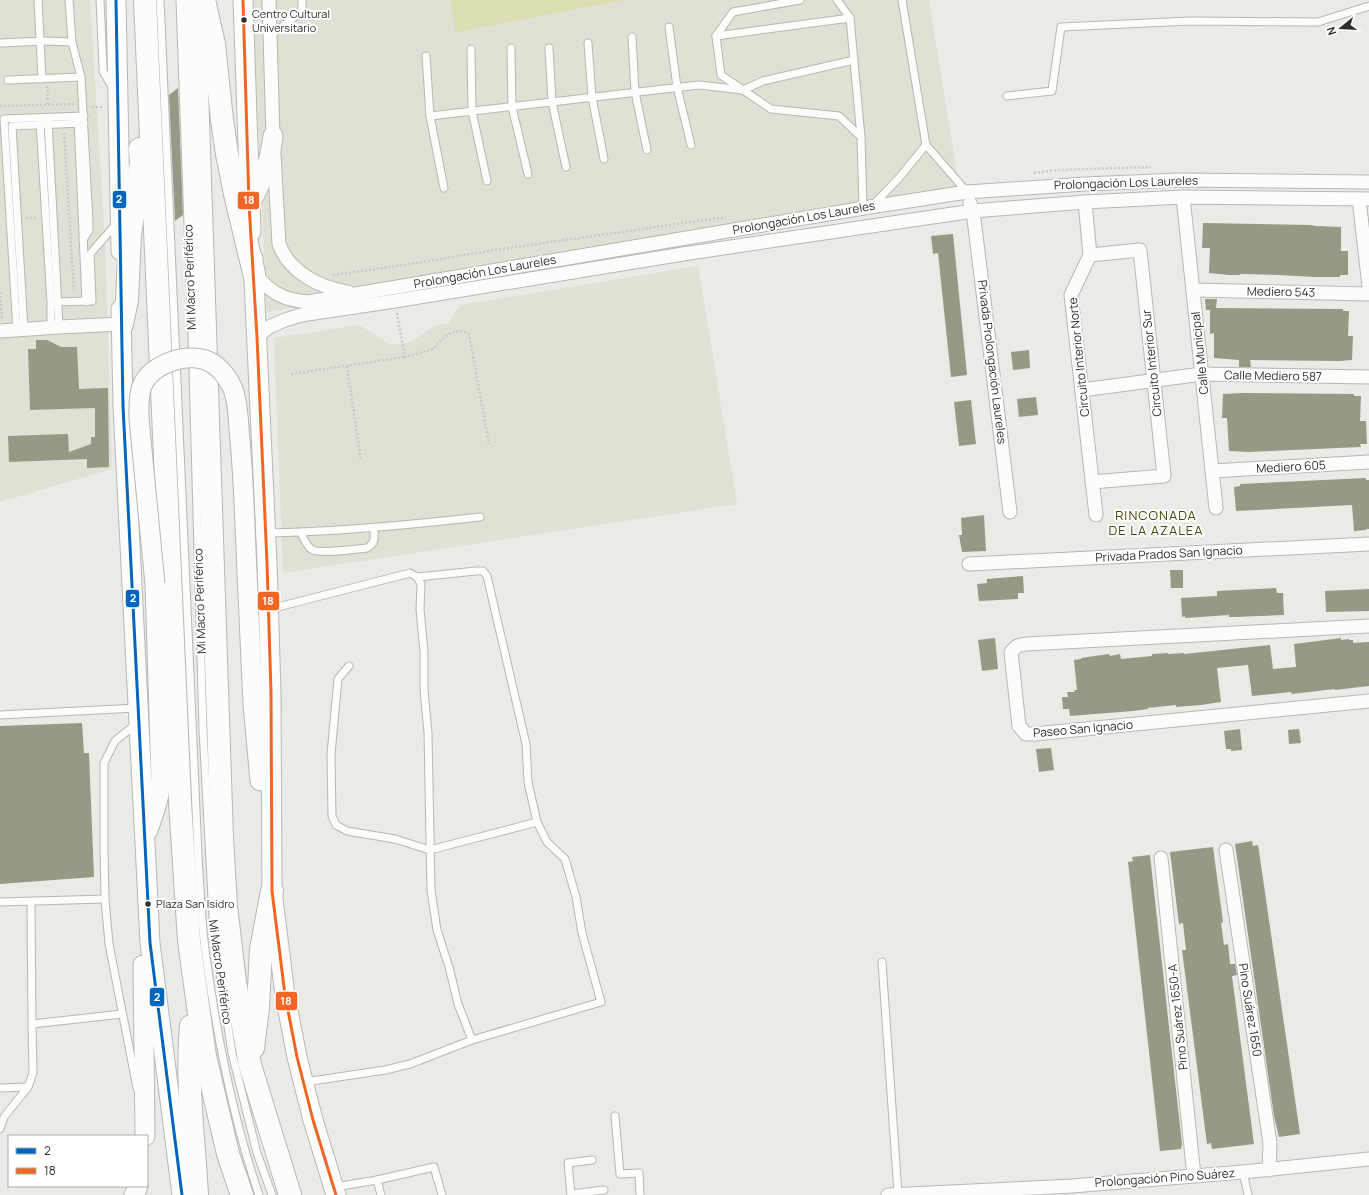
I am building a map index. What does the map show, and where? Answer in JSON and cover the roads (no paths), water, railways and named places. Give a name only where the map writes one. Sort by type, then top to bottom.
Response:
[{"type":"highway","points":[[122,324],[127,300],[130,235],[141,163],[136,0]]},
{"type":"highway","points":[[146,0],[180,802],[193,1003],[190,1042],[190,1080],[196,1195]]},
{"type":"highway","points":[[194,0],[222,838],[226,906],[235,982],[250,1065],[290,1195]]},
{"type":"highway","points":[[204,0],[214,44],[227,154],[254,273]]},
{"type":"highway","points":[[250,1065],[258,1008],[261,949],[272,891]]},
{"type":"highway","points":[[189,941],[205,1056],[228,1154],[242,1195]]},
{"type":"main road","points":[[116,0],[112,102],[120,219],[123,406],[146,838],[150,943],[182,1195]]},
{"type":"main road","points":[[243,0],[249,204],[254,273],[266,533],[271,692],[272,891],[285,995],[297,1057],[313,1120],[335,1191]]},
{"type":"main road","points":[[249,204],[265,172],[271,148],[272,136]]},
{"type":"main road","points":[[146,838],[157,808],[160,792],[161,757],[155,584],[139,419],[140,392],[146,380],[152,373],[166,363],[179,359],[202,359],[214,364],[228,380],[235,397],[242,459],[253,704],[259,776],[263,810],[271,826]]},
{"type":"main road","points":[[145,1135],[143,960],[150,943]]},
{"type":"street","points":[[269,0],[272,136],[279,244],[287,259],[313,280],[335,290],[358,294]]},
{"type":"street","name":"Prolongación Los Laureles","points":[[257,337],[270,327],[285,320],[301,315],[319,306],[358,294],[967,192],[1085,184],[1179,180],[1369,182]]},
{"type":"street","name":"Privada Prolongación Laureles","points":[[967,192],[973,211],[1010,512]]},
{"type":"street","name":"Prolongación Los Laureles","points":[[254,273],[270,290],[278,295],[319,306],[395,301],[683,254],[973,211],[1086,202],[1183,197],[1364,199]]},
{"type":"street","name":"Calle Municipal","points":[[1183,197],[1216,508]]},
{"type":"street","points":[[1364,199],[1369,286]]},
{"type":"street","name":"Circuito Interior Norte","points":[[1086,202],[1090,255],[1071,295],[1096,515]]},
{"type":"street","points":[[681,239],[683,254]]},
{"type":"street","name":"Circuito Interior Sur","points":[[1090,255],[1140,250],[1164,476],[1092,482]]},
{"type":"street","name":"Mediero 543","points":[[1193,290],[1369,294]]},
{"type":"street","points":[[1,328],[20,331],[55,327],[122,324]]},
{"type":"street","name":"Calle Mediero 587","points":[[1082,390],[1202,374],[1369,378]]},
{"type":"street","name":"Mediero 605","points":[[1212,471],[1369,462]]},
{"type":"street","name":"Privada Prados San Ignacio","points":[[969,564],[1369,544]]},
{"type":"street","name":"Paseo San Ignacio","points":[[1369,626],[1026,644],[1017,646],[1011,652],[1019,726],[1026,734],[1095,729],[1369,701]]},
{"type":"street","name":"Pino Suárez 1650","points":[[1226,850],[1270,1143],[1270,1170]]},
{"type":"street","name":"Pino Suárez 1650-A","points":[[1161,858],[1194,1176]]},
{"type":"street","name":"Prolongación Pino Suárez","points":[[893,1195],[1072,1190],[1194,1176],[1369,1160]]},
{"type":"lane","points":[[38,0],[42,79]]},
{"type":"lane","points":[[69,0],[72,42],[81,77],[83,104],[81,120],[89,222],[89,230],[83,240],[89,301]]},
{"type":"lane","points":[[100,0],[103,71],[112,102]]},
{"type":"lane","name":"Mi Macro Periférico","points":[[160,0],[198,855],[205,948],[221,1052],[246,1157],[259,1195]]},
{"type":"lane","name":"Mi Macro Periférico","points":[[180,0],[192,335],[203,730],[214,935],[232,1053],[257,1153],[272,1195]]},
{"type":"lane","points":[[270,36],[302,11],[302,0]]},
{"type":"lane","points":[[800,0],[733,12],[716,36],[721,75],[771,109],[838,116],[861,137]]},
{"type":"lane","points":[[837,0],[850,18],[867,208]]},
{"type":"lane","points":[[902,0],[926,144],[967,192]]},
{"type":"lane","points":[[1006,96],[1052,91],[1061,27],[1190,21],[1318,22],[1369,6]]},
{"type":"lane","points":[[716,36],[850,18]]},
{"type":"lane","points":[[669,27],[677,87],[691,145]]},
{"type":"lane","points":[[632,37],[635,92],[647,150]]},
{"type":"lane","points":[[0,43],[72,42]]},
{"type":"lane","points":[[588,43],[592,97],[604,159]]},
{"type":"lane","points":[[511,48],[512,107],[528,174]]},
{"type":"lane","points":[[549,48],[552,102],[566,167]]},
{"type":"lane","points":[[471,50],[472,112],[487,181]]},
{"type":"lane","points":[[426,56],[430,116],[444,188]]},
{"type":"lane","points":[[430,116],[699,85],[743,90],[763,81],[854,60]]},
{"type":"lane","points":[[8,80],[81,77]]},
{"type":"lane","points":[[20,331],[4,120],[81,120]]},
{"type":"lane","points":[[44,121],[55,302],[55,327]]},
{"type":"lane","points":[[867,208],[898,179],[926,144]]},
{"type":"lane","points":[[89,301],[90,254],[120,219]]},
{"type":"lane","points":[[55,302],[89,301]]},
{"type":"lane","points":[[266,533],[302,533],[374,528],[480,517]]},
{"type":"lane","points":[[302,533],[306,544],[312,550],[321,552],[367,548],[372,546],[374,541],[374,528]]},
{"type":"lane","points":[[303,1082],[385,1070],[410,1064],[472,1040],[601,1002],[582,933],[576,897],[565,859],[547,842],[537,822],[528,782],[526,744],[487,576],[483,571],[476,571],[417,577]]},
{"type":"lane","points":[[268,609],[410,573],[417,577],[421,584],[420,609],[424,652],[424,690],[428,733],[431,890],[437,930],[449,967],[458,1004],[472,1040]]},
{"type":"lane","points":[[349,666],[338,680],[331,754],[333,820],[336,825],[347,832],[395,839],[430,850],[537,822]]},
{"type":"lane","points":[[0,715],[139,715]]},
{"type":"lane","points":[[139,715],[115,741],[104,764],[105,899],[109,944],[122,1014],[134,1074],[146,1117]]},
{"type":"lane","points":[[0,902],[105,899]]},
{"type":"lane","points":[[0,1129],[4,1117],[28,1087],[34,1073],[31,902]]},
{"type":"lane","points":[[882,962],[893,1195]]},
{"type":"lane","points":[[32,1024],[122,1014]]},
{"type":"lane","points":[[0,1088],[28,1087]]},
{"type":"lane","points":[[614,1116],[620,1174],[639,1173],[640,1195]]},
{"type":"lane","points":[[592,1160],[568,1162],[571,1194],[604,1190]]},
{"type":"lane","points":[[335,1191],[434,1167],[442,1195]]},
{"type":"lane","points":[[1243,1172],[1248,1195]]},
{"type":"lane","points":[[376,1180],[381,1195]]},
{"type":"place","name":"Centro Cultural Universitario","points":[[244,20]]},
{"type":"place","name":"Plaza San Isidro","points":[[148,904]]},
{"type":"district","name":"RINCONADA DE LA AZALEA","points":[[1156,522]]}]
